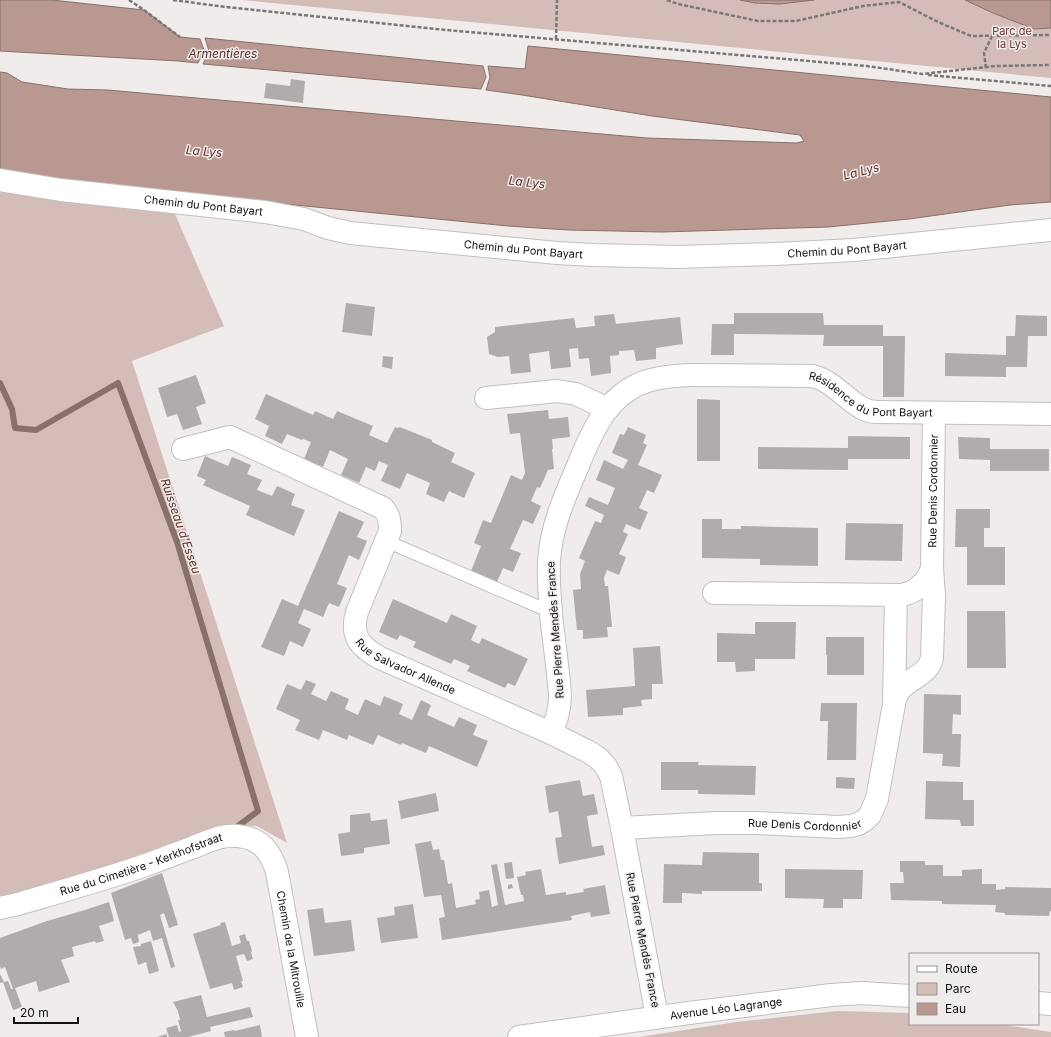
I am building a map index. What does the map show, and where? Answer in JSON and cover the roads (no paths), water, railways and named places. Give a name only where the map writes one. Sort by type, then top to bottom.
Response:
[{"type":"street","name":"Chemin du Pont Bayart","points":[[0,180],[60,190],[265,212],[304,219],[328,228],[350,233],[594,255],[678,257],[801,253],[854,250],[1051,230]]},
{"type":"street","name":"Rue Pierre Mendès France","points":[[657,1017],[611,776],[605,765],[598,758],[551,733],[558,717],[560,694],[548,576],[550,548],[556,520],[569,486],[589,442],[599,422],[608,409],[626,392],[646,381],[674,376],[691,375]]},
{"type":"street","name":"Résidence du Pont Bayart","points":[[691,375],[812,376],[820,378],[828,383],[863,409],[877,412],[1051,414]]},
{"type":"street","points":[[486,398],[557,390],[576,394],[608,409]]},
{"type":"street","name":"Rue Denis Cordonnier","points":[[622,828],[716,823],[851,826],[858,824],[870,815],[877,799],[894,704],[898,692],[912,679],[925,671],[931,663],[934,596],[932,568],[934,413]]},
{"type":"street","name":"Rue Salvador Allende","points":[[183,449],[230,437],[383,508],[387,513],[390,522],[390,531],[354,621],[354,628],[362,644],[370,652],[380,658],[551,733]]},
{"type":"street","points":[[714,593],[896,595],[916,590],[926,580],[932,568]]},
{"type":"street","name":"Rue Denis Cordonnier","points":[[894,704],[896,595]]},
{"type":"street","name":"Rue du Cimetière - Kerkhofstraat","points":[[0,908],[18,904],[142,866],[221,836],[238,836],[252,839],[264,847],[274,862]]},
{"type":"street","name":"Chemin de la Mitrouille","points":[[274,862],[308,1037]]},
{"type":"street","name":"Avenue Léo Lagrange","points":[[519,1037],[657,1017],[847,993],[909,996]]},
{"type":"street","points":[[1039,1003],[1051,1004]]},
{"type":"lane","points":[[386,541],[551,612]]},
{"type":"water","points":[[0,0],[52,0],[144,10],[180,37],[200,39],[204,50],[198,63],[0,51]]},
{"type":"water","points":[[740,0],[814,0],[780,4],[755,3]]},
{"type":"water","points":[[965,0],[1051,0],[1051,28],[1034,29]]},
{"type":"water","name":"Armentières","points":[[205,38],[483,66],[486,77],[481,89],[203,64],[209,51]]},
{"type":"water","name":"La Lys","points":[[528,46],[1051,97],[1051,202],[1010,205],[909,219],[828,227],[662,232],[568,230],[508,226],[224,198],[79,182],[0,169],[0,72],[7,73],[22,82],[68,89],[108,90],[647,138],[797,143],[804,141],[800,135],[652,116],[486,90],[490,77],[488,66],[525,69]]},
{"type":"waterway","name":"Ruisseau d'Esseu","points":[[0,383],[12,409],[15,428],[36,430],[118,383],[177,542],[258,811],[238,826]]},
{"type":"park label","name":"Parc de la Lys","points":[[1012,37]]}]
